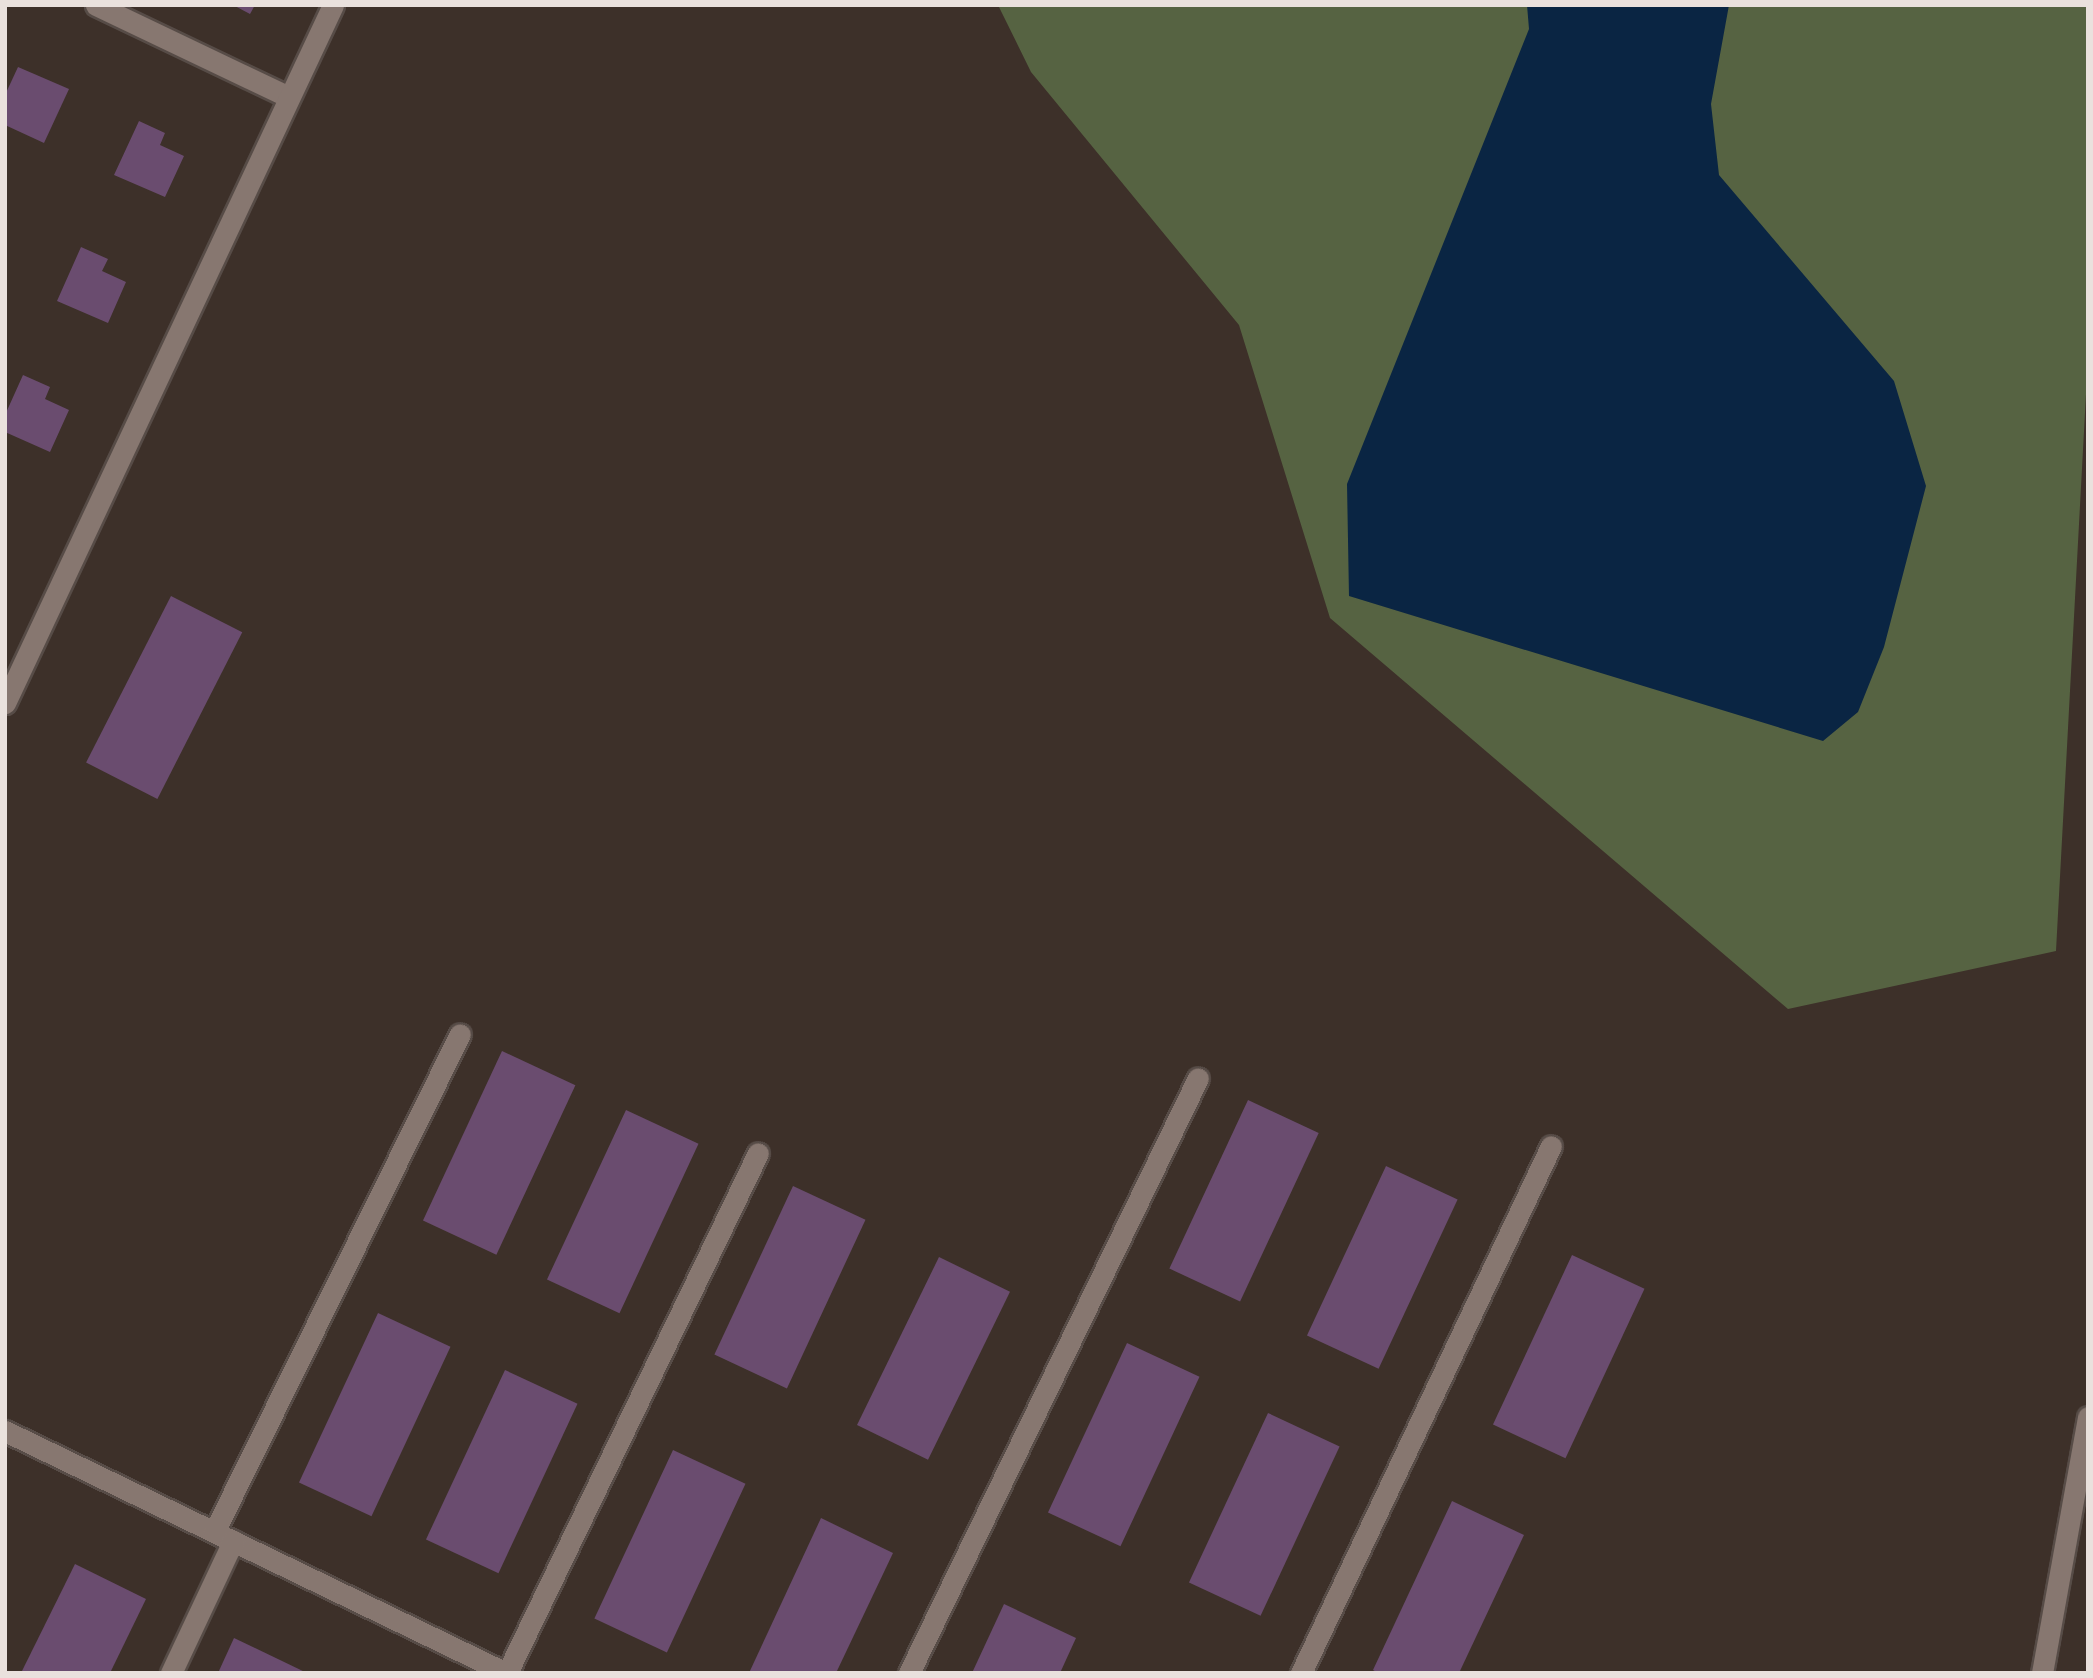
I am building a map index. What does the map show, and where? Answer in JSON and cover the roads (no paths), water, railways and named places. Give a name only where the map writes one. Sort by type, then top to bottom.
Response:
[{"type":"lane","points":[[96,5],[288,96]]},
{"type":"lane","points":[[5,703],[333,5]]},
{"type":"lane","points":[[171,1673],[224,1537],[460,1034]]},
{"type":"lane","points":[[909,1673],[1198,1078]]},
{"type":"lane","points":[[1301,1673],[1551,1146]]},
{"type":"lane","points":[[5,1431],[506,1673],[758,1153]]},
{"type":"lane","points":[[2042,1673],[2088,1417]]},
{"type":"water","points":[[1527,5],[1729,5],[1711,104],[1719,175],[1894,381],[1926,486],[1884,647],[1858,712],[1823,741],[1349,596],[1347,484],[1529,29]]}]
